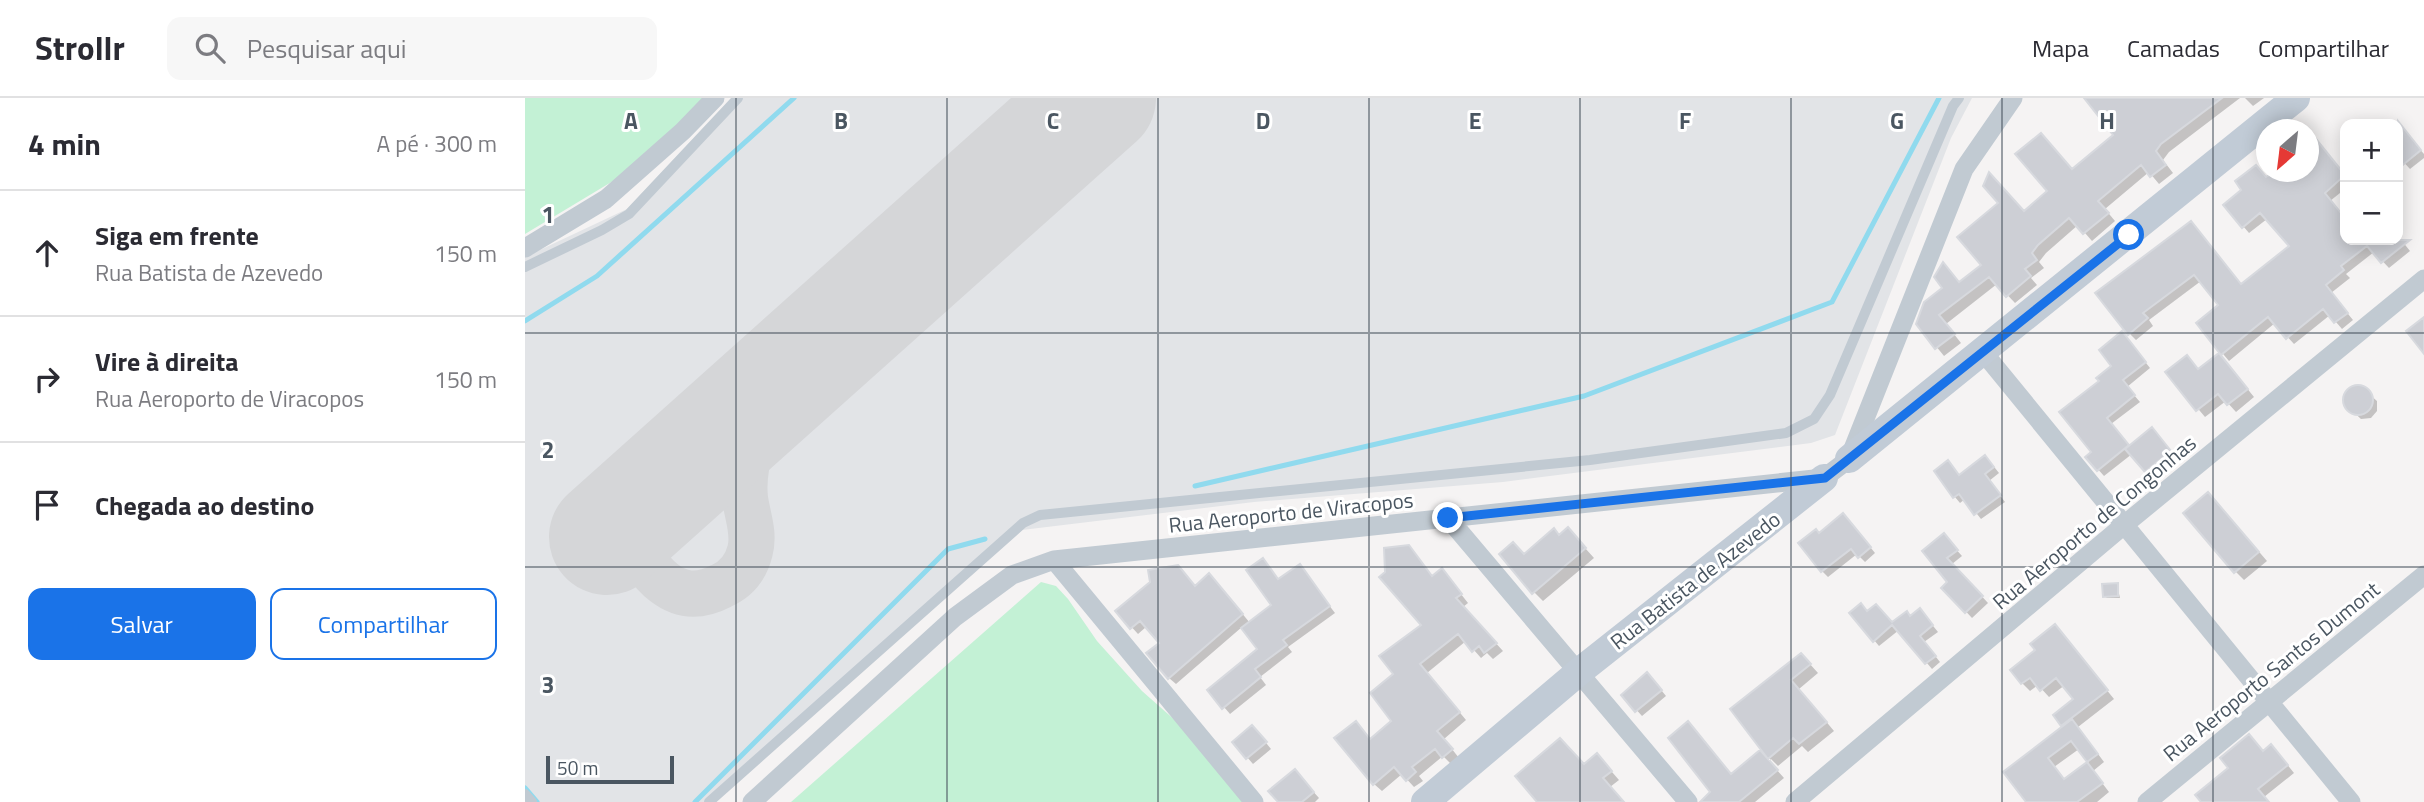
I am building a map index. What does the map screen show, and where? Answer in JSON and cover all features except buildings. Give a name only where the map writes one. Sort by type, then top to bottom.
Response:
[{"type":"street","points":[[525,248],[606,199],[683,131],[715,98]]},
{"type":"street","points":[[1849,459],[1964,169],[2013,98]]},
{"type":"street","name":"Rua Batista de Azevedo","points":[[1425,802],[1580,671],[1983,352],[2296,98]]},
{"type":"street","name":"Rua Aeroporto de Congonhas","points":[[1795,802],[2124,525],[2424,279]]},
{"type":"street","points":[[1983,352],[2268,704],[2351,802]]},
{"type":"street","name":"Rua Aeroporto de Viracopos","points":[[752,802],[955,617],[1011,575],[1055,559],[1825,478]]},
{"type":"street","points":[[1448,518],[1688,802]]},
{"type":"street","points":[[1055,559],[1254,802]]},
{"type":"street","name":"Rua Aeroporto Santos Dumont","points":[[2147,802],[2424,575]]},
{"type":"lane","points":[[525,267],[629,214],[739,98]]},
{"type":"lane","points":[[709,802],[1023,523],[1040,514],[1590,460],[1786,433],[1814,419],[1830,395],[1856,339],[1953,106],[1959,98]]},
{"type":"lane","points":[[525,794],[532,802]]},
{"type":"shaded area","points":[[731,98],[1972,98],[1951,138],[1835,435],[1811,443],[1503,482],[1254,502],[1022,530],[714,802],[525,802],[525,257],[627,209]]},
{"type":"green space","points":[[525,98],[706,98],[623,175],[525,234]]},
{"type":"green space","points":[[1041,582],[1056,586],[1068,599],[1097,641],[1142,691],[1177,722],[1243,802],[791,802]]},
{"type":"waterway","points":[[525,321],[597,276],[794,98]]},
{"type":"waterway","points":[[1195,486],[1584,396],[1832,302],[1939,98]]},
{"type":"waterway","points":[[695,802],[948,549],[985,539]]},
{"type":"waterway","points":[[525,788],[537,802]]},
{"type":"taxiway","points":[[621,525],[649,568],[660,580],[673,588],[687,593],[703,593],[727,583],[736,576],[746,562],[751,544],[745,498],[749,454],[777,386]]},
{"type":"runway","points":[[607,537],[1098,98]]},
{"type":"route","points":[[1448,518],[1825,478],[2129,235]]}]
